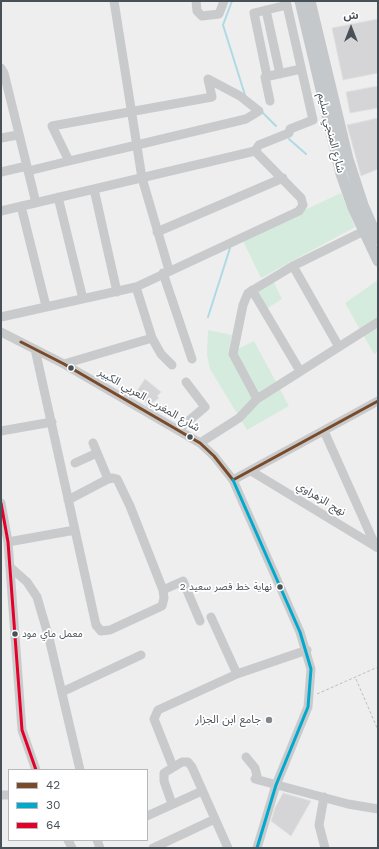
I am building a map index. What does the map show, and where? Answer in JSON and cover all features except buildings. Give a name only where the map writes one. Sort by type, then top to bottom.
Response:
[{"type":"main road","name":"شارع المنجي سليم","points":[[300,1],[336,157],[348,194],[378,261]]},
{"type":"main road","name":"شارع المنجي سليم","points":[[310,1],[348,159],[363,205],[378,238]]},
{"type":"street","points":[[114,1],[142,178],[166,272],[192,359]]},
{"type":"street","points":[[196,1],[197,11],[202,16],[219,14],[224,1]]},
{"type":"street","points":[[1,212],[255,150],[258,145],[289,133],[290,129],[313,120],[286,3],[254,13],[268,76],[265,77],[270,101]]},
{"type":"street","points":[[266,10],[280,74]]},
{"type":"street","points":[[1,68],[4,74],[36,203]]},
{"type":"street","points":[[268,76],[301,69]]},
{"type":"street","points":[[1,172],[69,161],[246,118],[259,112],[240,96],[208,79],[212,97],[52,126],[69,161]]},
{"type":"street","points":[[1,104],[11,102]]},
{"type":"street","points":[[1,138],[18,135]]},
{"type":"street","points":[[1,317],[136,287],[299,211],[303,205],[302,200],[283,178],[255,150]]},
{"type":"street","points":[[157,232],[283,178]]},
{"type":"street","points":[[94,189],[117,292]]},
{"type":"street","points":[[58,197],[83,299]]},
{"type":"street","points":[[21,206],[46,306]]},
{"type":"street","points":[[257,400],[233,354],[242,305],[248,293],[294,266],[364,230]]},
{"type":"street","points":[[294,266],[339,347]]},
{"type":"street","points":[[136,287],[152,338],[161,354],[172,364]]},
{"type":"street","points":[[252,290],[300,371]]},
{"type":"street","points":[[200,443],[239,418],[257,400],[378,322]]},
{"type":"street","name":"شارع المغرب العربي الكبير","points":[[1,332],[64,364],[200,443],[214,456],[233,480],[307,650],[311,669],[308,707],[276,785],[257,848]]},
{"type":"street","points":[[64,364],[152,338]]},
{"type":"street","points":[[35,349],[68,500],[98,629],[105,631],[110,630],[157,609],[164,602],[163,590],[130,506],[117,479],[108,479],[68,500]]},
{"type":"street","points":[[178,430],[203,411],[205,407],[186,382]]},
{"type":"street","points":[[233,480],[378,400]]},
{"type":"street","points":[[1,431],[52,422]]},
{"type":"street","points":[[324,431],[377,547]]},
{"type":"street","points":[[93,443],[108,479]]},
{"type":"street","points":[[75,463],[97,453]]},
{"type":"street","name":"نهج الزهراوي","points":[[251,471],[377,547]]},
{"type":"street","points":[[1,503],[8,542],[22,730],[36,769]]},
{"type":"street","points":[[8,542],[75,530]]},
{"type":"street","points":[[10,567],[28,582],[36,597],[50,638],[80,769]]},
{"type":"street","points":[[163,590],[183,581],[200,620]]},
{"type":"street","points":[[211,617],[237,674]]},
{"type":"street","points":[[173,767],[154,719],[156,713],[162,707],[237,674],[307,650]]},
{"type":"street","points":[[62,692],[141,654]]},
{"type":"street","points":[[246,757],[255,768],[256,779],[348,804],[378,809]]},
{"type":"street","points":[[172,804],[164,773],[185,762],[190,764],[228,848]]},
{"type":"street","points":[[148,816],[202,791]]},
{"type":"street","points":[[324,797],[319,825],[325,848]]},
{"type":"street","points":[[153,848],[215,819]]},
{"type":"path","points":[[309,697],[378,667]]},
{"type":"path","points":[[355,678],[378,730]]},
{"type":"green space","points":[[341,193],[355,227],[261,278],[242,239]]},
{"type":"green space","points":[[378,280],[378,352],[374,354],[345,303]]},
{"type":"green space","points":[[273,281],[282,299],[266,309],[256,291]]},
{"type":"green space","points":[[208,330],[232,335],[228,354],[254,341],[289,406],[247,430],[210,369],[207,355]]},
{"type":"waterway","points":[[232,1],[223,25],[245,95]]},
{"type":"waterway","points":[[262,112],[276,126]]},
{"type":"waterway","points":[[289,139],[306,154]]},
{"type":"waterway","points":[[208,317],[230,248]]},
{"type":"transit line","name":"42","points":[[21,342],[64,364],[200,443],[214,456],[233,480],[378,401]]},
{"type":"transit line","name":"30","points":[[233,480],[300,632],[311,669],[308,707],[276,785],[257,848]]},
{"type":"transit line","name":"64","points":[[1,503],[8,542],[22,730],[36,769]]},
{"type":"place","name":"نهاية خط قصر سعيد 2","points":[[280,587]]},
{"type":"place","name":"معمل ماي مود","points":[[15,634]]},
{"type":"place","name":"جامع ابن الجزار","points":[[269,720]]}]
